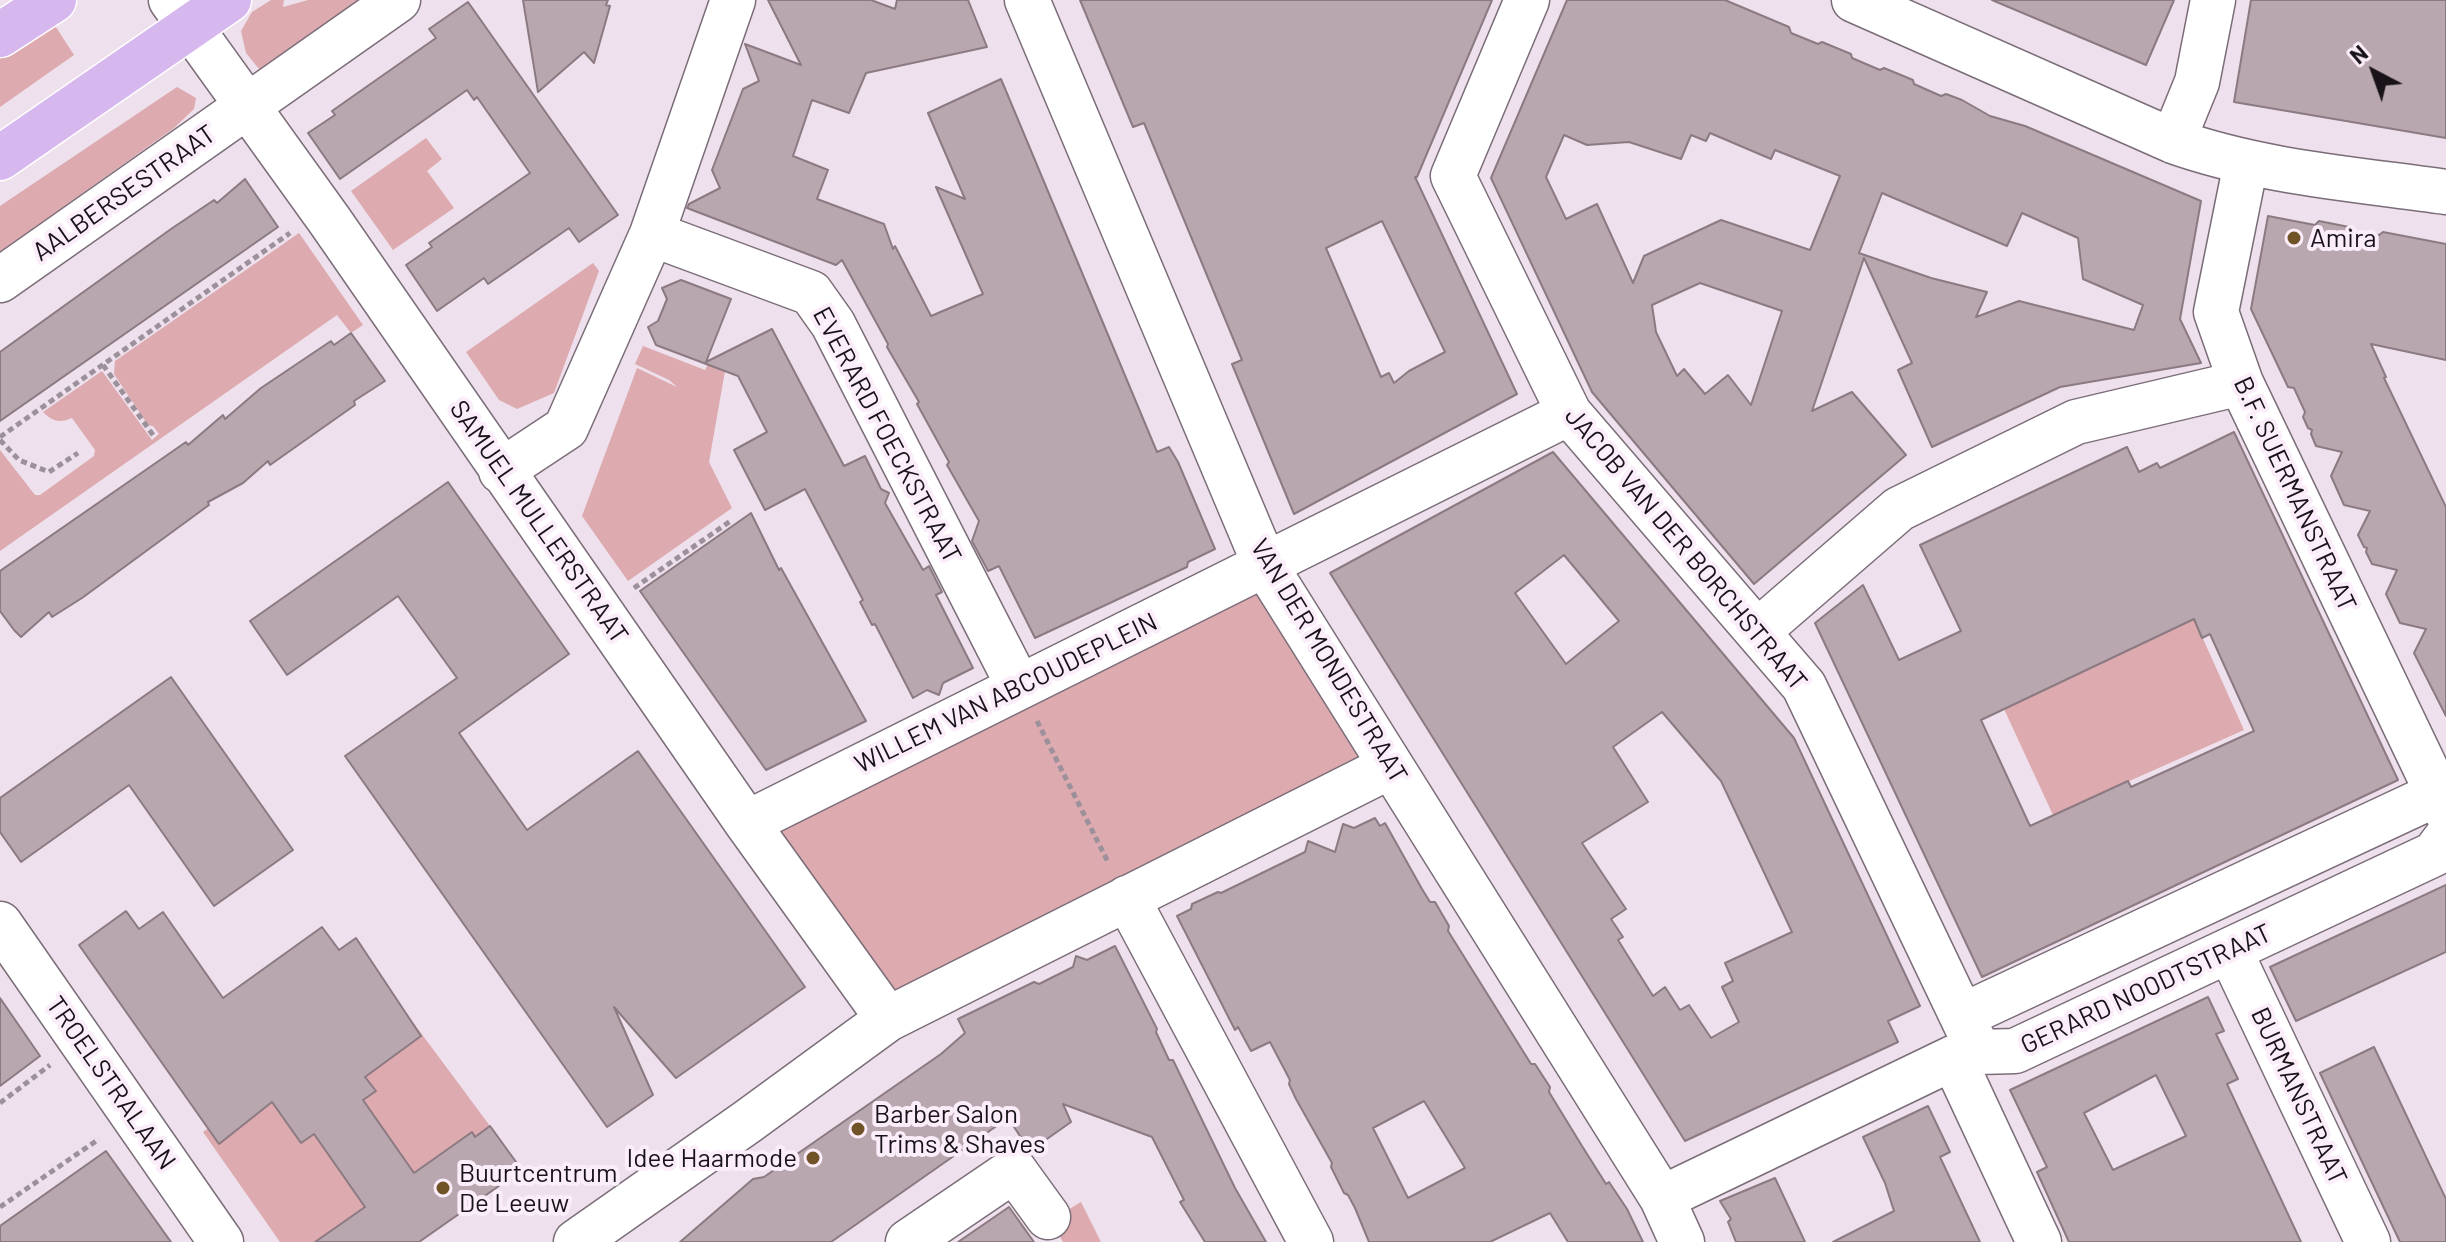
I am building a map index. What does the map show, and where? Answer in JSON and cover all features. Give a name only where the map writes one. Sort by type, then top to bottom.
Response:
[{"type":"main road","points":[[0,35],[54,0]]},
{"type":"main road","points":[[0,158],[181,13],[229,0]]},
{"type":"street","name":"AALBERSESTRAAT","points":[[0,280],[398,0]]},
{"type":"street","points":[[501,471],[566,428],[652,234],[733,0]]},
{"type":"street","name":"VAN DER MONDESTRAAT","points":[[1027,0],[1265,565],[1662,1198],[1682,1242]]},
{"type":"street","name":"JACOB VAN DER BORCHSTRAAT","points":[[1527,0],[1453,176],[1569,413],[1804,686],[1965,1042],[2039,1242]]},
{"type":"street","points":[[2173,141],[2197,82],[2213,0]]},
{"type":"street","points":[[1859,1],[2173,141],[2246,163],[2446,192]]},
{"type":"street","name":"SAMUEL MULLERSTRAAT","points":[[181,13],[330,221],[747,823],[888,1019]]},
{"type":"street","name":"B.F. SUERMANSTRAAT","points":[[2246,163],[2216,312],[2241,383],[2442,803]]},
{"type":"street","name":"EVERARD FOECKSTRAAT","points":[[652,234],[811,293],[833,324],[1018,685]]},
{"type":"street","points":[[1758,631],[1899,509],[2076,422],[2241,383]]},
{"type":"street","name":"WILLEM VAN ABCOUDEPLEIN","points":[[747,823],[1018,685],[1569,413]]},
{"type":"street","points":[[576,1242],[622,1230],[888,1019],[1391,766]]},
{"type":"street","name":"GERARD NOODTSTRAAT","points":[[1662,1198],[2442,803]]},
{"type":"street","name":"GERARD NOODTSTRAAT","points":[[1965,1042],[2015,1051],[2434,854],[2446,838]]},
{"type":"street","points":[[1127,898],[1311,1242]]},
{"type":"street","name":"TROELSTRALAAN","points":[[0,924],[221,1242]]},
{"type":"street","name":"BURMANSTRAAT","points":[[2230,951],[2368,1242]]},
{"type":"street","points":[[908,1242],[1014,1170],[1048,1217]]},
{"type":"path","points":[[78,453],[49,472],[19,460],[0,438],[299,226],[330,221]]},
{"type":"path","points":[[103,365],[153,435]]},
{"type":"path","points":[[601,611],[732,520]]},
{"type":"path","points":[[1018,685],[1127,898]]},
{"type":"path","points":[[0,1103],[81,1041]]},
{"type":"path","points":[[0,1207],[133,1115]]},
{"type":"shaded area","points":[[271,0],[284,0],[283,7],[308,0],[360,0],[259,69],[246,53],[241,31],[252,12]]},
{"type":"shaded area","points":[[54,24],[74,55],[0,107],[0,57]]},
{"type":"shaded area","points":[[177,87],[196,98],[194,109],[174,128],[0,252],[0,206]]},
{"type":"shaded area","points":[[426,138],[442,159],[427,171],[454,208],[393,250],[351,191]]},
{"type":"shaded area","points":[[299,233],[363,325],[351,333],[337,315],[0,551],[0,450],[35,495],[40,495],[94,456],[95,450],[72,418],[57,421],[43,412],[102,371],[152,440],[159,434],[148,425],[114,374],[115,361]]},
{"type":"shaded area","points":[[593,263],[599,271],[554,393],[517,409],[499,400],[466,352]]},
{"type":"shaded area","points":[[643,346],[705,370],[708,364],[725,371],[709,462],[732,508],[628,581],[582,516],[637,368],[677,387],[635,364]]},
{"type":"shaded area","points":[[1265,565],[1391,766],[888,1019],[747,823]]},
{"type":"shaded area","points":[[2190,610],[2244,730],[2053,815],[2004,709],[2168,631]]},
{"type":"shaded area","points":[[395,998],[490,1126],[475,1137],[471,1133],[414,1173],[363,1100],[375,1091],[346,1049],[301,1143],[314,1134],[365,1207],[315,1242],[280,1242],[203,1132]]},
{"type":"shaded area","points":[[1081,1202],[1101,1242],[1063,1242],[1051,1220]]},
{"type":"building","points":[[523,0],[608,0],[606,5],[610,6],[594,63],[584,52],[538,92]]},
{"type":"building","points":[[768,0],[871,0],[895,9],[897,0],[968,0],[987,47],[866,73],[849,113],[812,100],[793,156],[828,170],[817,199],[884,224],[893,249],[895,246],[931,316],[983,294],[936,187],[965,199],[928,113],[1001,79],[1157,452],[1169,447],[1178,462],[1215,549],[1188,562],[1187,567],[1035,638],[999,566],[988,571],[972,541],[979,521],[842,260],[836,265],[687,208],[720,188],[712,170],[743,89],[759,81],[745,44],[801,65]]},
{"type":"building","points":[[1080,0],[1492,0],[1415,177],[1517,394],[1294,514],[1232,364],[1242,360],[1144,123],[1133,127]],"holes":[[[1382,221],[1445,352],[1409,371],[1394,383],[1389,373],[1381,377],[1326,248]]]},
{"type":"building","points":[[1567,0],[1725,0],[1789,27],[1791,33],[1818,44],[1822,42],[1880,70],[1884,68],[1913,80],[1914,84],[1941,96],[1946,94],[1962,100],[1990,116],[2025,126],[2201,201],[2180,319],[2201,363],[2060,387],[1932,447],[1898,370],[1912,363],[1864,258],[1812,411],[1852,392],[1906,455],[1754,584],[1592,392],[1491,178]],"holes":[[[1710,133],[1771,159],[1775,150],[1840,176],[1810,250],[1721,220],[1644,256],[1633,283],[1597,204],[1566,219],[1546,177],[1564,135],[1587,145],[1629,142],[1681,159],[1691,135],[1706,141]],[[1882,193],[2007,246],[2022,213],[2078,238],[2083,279],[2143,305],[2134,330],[2019,301],[1976,317],[1987,292],[1931,278],[1859,253]],[[1700,283],[1782,311],[1751,405],[1728,375],[1705,394],[1684,369],[1677,376],[1656,332],[1652,305]]]},
{"type":"building","points":[[1992,0],[2174,0],[2146,65]]},
{"type":"building","points":[[2251,0],[2446,0],[2446,138],[2234,102]]},
{"type":"building","points":[[468,2],[618,215],[579,242],[569,228],[488,284],[484,278],[437,311],[406,265],[432,247],[429,243],[530,173],[477,97],[474,100],[467,90],[340,179],[308,133],[335,115],[332,111],[436,38],[429,29]]},
{"type":"building","points":[[245,179],[278,227],[0,421],[0,352],[171,229],[214,200],[217,203]]},
{"type":"building","points":[[2268,216],[2315,225],[2319,221],[2349,227],[2351,231],[2379,235],[2383,232],[2446,244],[2446,360],[2371,344],[2384,378],[2446,507],[2446,716],[2414,653],[2426,629],[2400,623],[2386,594],[2397,570],[2372,564],[2367,548],[2358,535],[2370,511],[2344,505],[2331,476],[2342,452],[2316,446],[2294,388],[2288,387],[2251,309]]},
{"type":"building","points":[[681,280],[731,299],[706,362],[772,329],[844,466],[865,456],[881,489],[889,493],[885,503],[923,570],[929,566],[942,592],[936,595],[973,668],[943,683],[939,695],[927,690],[913,698],[875,624],[872,625],[860,602],[863,600],[805,489],[765,510],[734,450],[767,432],[738,376],[656,345],[648,327],[658,321],[667,299],[662,288]]},
{"type":"building","points":[[351,333],[385,381],[270,465],[268,461],[243,483],[208,502],[209,505],[82,598],[52,617],[49,612],[21,637],[14,630],[0,611],[0,571],[186,442],[188,445],[261,388],[331,341],[334,345]]},
{"type":"building","points":[[2234,432],[2398,780],[1982,977],[1815,623],[1863,585],[1899,660],[1961,631],[1920,545],[2127,447],[2139,472],[2157,463],[2160,468]],"holes":[[[2194,619],[2202,638],[2210,634],[2254,731],[2131,787],[2128,781],[2030,826],[1981,720]]]},
{"type":"building","points":[[1553,452],[1794,738],[1920,1006],[1888,1021],[1898,1042],[1685,1141],[1330,573]],"holes":[[[1564,555],[1619,621],[1566,664],[1515,593]],[[1662,712],[1721,781],[1792,932],[1725,963],[1733,981],[1722,987],[1739,1022],[1711,1038],[1689,1005],[1680,1010],[1665,987],[1653,996],[1618,940],[1623,937],[1611,919],[1626,909],[1582,843],[1648,802],[1613,747]]]},
{"type":"building","points":[[448,482],[569,654],[459,733],[527,830],[638,751],[805,987],[676,1078],[614,1007],[653,1095],[607,1127],[345,756],[457,678],[398,596],[287,675],[250,621]]},
{"type":"building","points":[[751,513],[779,570],[781,568],[866,721],[766,770],[640,591]]},
{"type":"building","points":[[171,677],[293,850],[214,906],[129,785],[21,862],[0,832],[0,798]]},
{"type":"building","points":[[1375,818],[1380,826],[1385,823],[1422,889],[1430,902],[1435,902],[1449,926],[1448,931],[1531,1064],[1535,1064],[1550,1087],[1549,1092],[1582,1146],[1606,1184],[1609,1182],[1627,1209],[1643,1242],[1568,1242],[1550,1213],[1490,1242],[1369,1242],[1355,1208],[1344,1193],[1331,1167],[1332,1163],[1296,1099],[1290,1080],[1270,1042],[1251,1051],[1238,1027],[1235,1030],[1177,916],[1191,909],[1192,904],[1305,852],[1308,841],[1335,852],[1343,824],[1354,828]],"holes":[[[1424,1101],[1465,1168],[1408,1198],[1373,1128]]]},
{"type":"building","points":[[2446,885],[2446,952],[2296,1021],[2270,967]]},
{"type":"building","points":[[126,911],[139,929],[163,912],[223,998],[322,927],[339,950],[356,938],[421,1036],[365,1077],[376,1091],[363,1100],[414,1173],[472,1132],[475,1137],[490,1126],[519,1166],[503,1177],[506,1181],[419,1242],[315,1242],[365,1207],[314,1134],[301,1143],[272,1102],[219,1144],[79,945]]},
{"type":"building","points":[[1115,946],[1157,1029],[1169,1060],[1173,1060],[1235,1188],[1266,1242],[1205,1242],[1180,1202],[1184,1200],[1152,1137],[1063,1104],[1071,1122],[1030,1151],[1008,1118],[831,1242],[680,1242],[753,1179],[764,1177],[941,1054],[965,1033],[958,1019],[1034,982],[1039,984],[1073,967],[1076,956],[1087,960]]},
{"type":"building","points":[[2208,997],[2224,1031],[2216,1034],[2238,1079],[2227,1084],[2301,1242],[2069,1242],[2037,1172],[2047,1167],[2010,1090]],"holes":[[[2156,1075],[2186,1136],[2113,1170],[2084,1113]]]},
{"type":"building","points":[[0,998],[40,1056],[0,1086]]},
{"type":"building","points":[[2374,1047],[2446,1199],[2446,1242],[2400,1242],[2320,1073]]},
{"type":"building","points":[[1928,1106],[1950,1152],[1940,1157],[1980,1242],[1833,1242],[1894,1211],[1885,1183],[1863,1137]]},
{"type":"building","points":[[106,1151],[171,1242],[0,1242],[0,1226]]},
{"type":"building","points":[[1775,1178],[1805,1242],[1736,1242],[1728,1222],[1731,1219],[1720,1201]]},
{"type":"building","points":[[1009,1207],[1034,1242],[958,1242]]},
{"type":"place","name":"Amira","points":[[2294,238]]},
{"type":"place","name":"Barber Salon Trims & Shaves","points":[[858,1129]]},
{"type":"place","name":"Idee Haarmode","points":[[813,1158]]},
{"type":"place","name":"Buurtcentrum De Leeuw","points":[[443,1188]]}]
